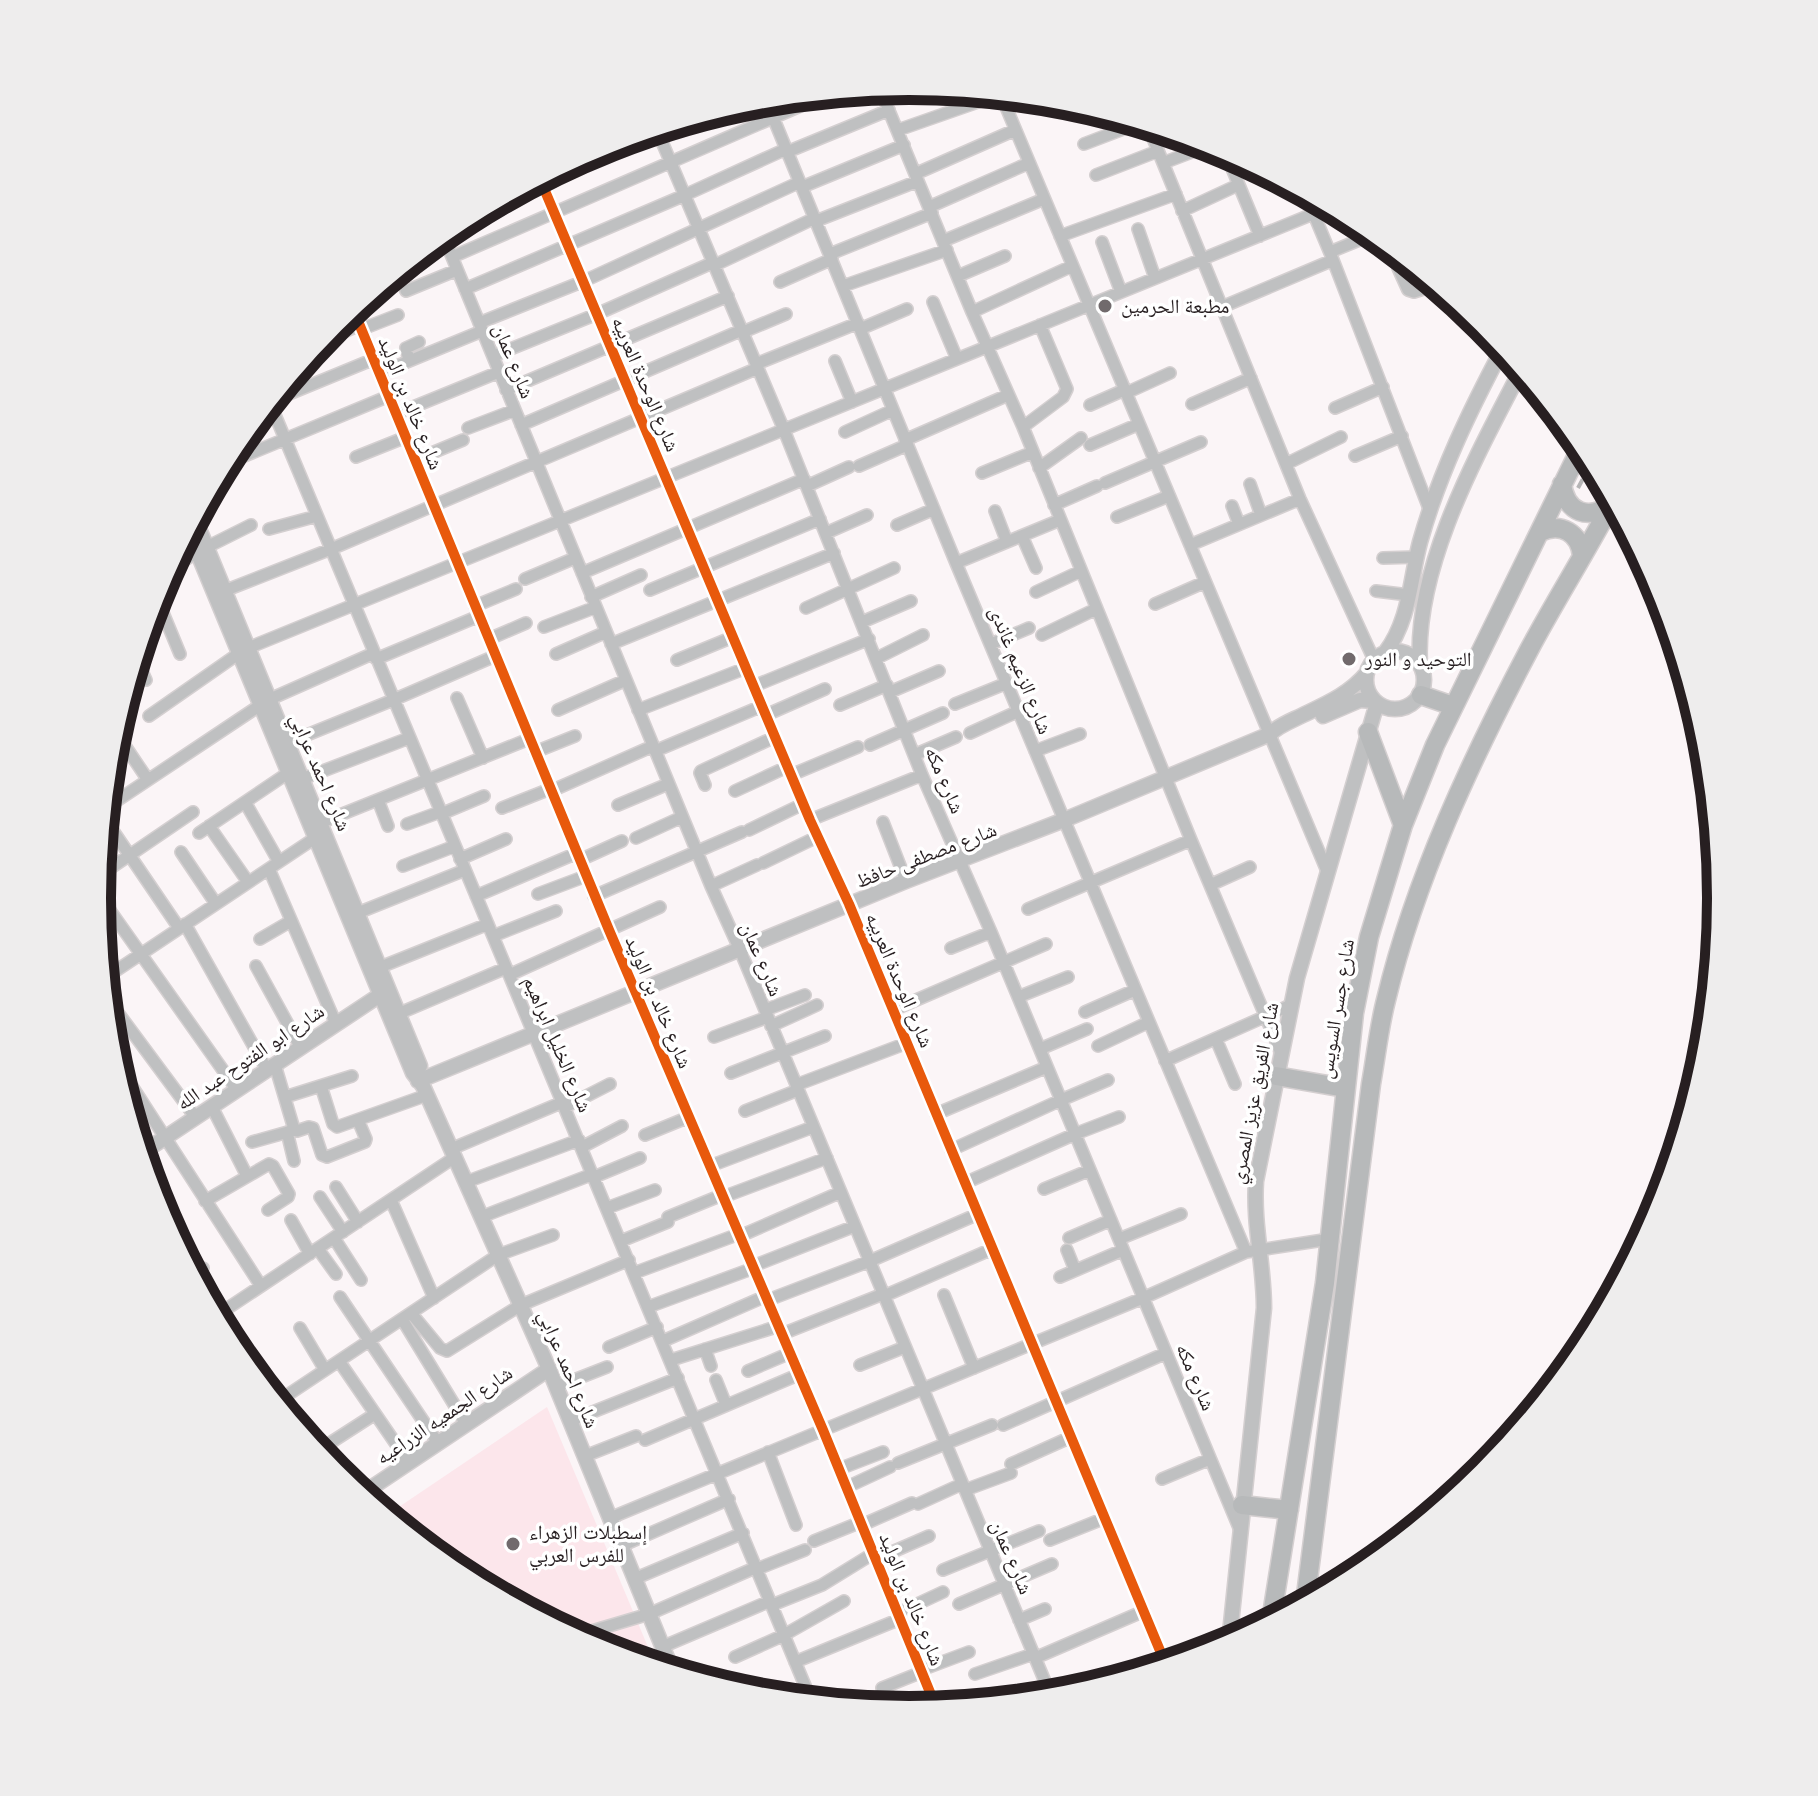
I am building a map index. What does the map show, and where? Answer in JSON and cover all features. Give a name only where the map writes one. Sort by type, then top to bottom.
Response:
[{"type":"main road","name":"شارع جسر السويس","points":[[1273,1608],[1325,1283],[1354,1013],[1377,908],[1418,785],[1453,706],[1575,458]]},
{"type":"main road","points":[[1562,484],[1563,494],[1575,509],[1594,513],[1605,508]]},
{"type":"main road","points":[[1307,1590],[1371,1084],[1386,1002],[1401,944],[1462,788],[1508,691],[1607,511]]},
{"type":"main road","points":[[1540,532],[1556,527],[1572,533],[1582,556]]},
{"type":"main road","points":[[1421,695],[1453,706]]},
{"type":"main road","points":[[1368,732],[1403,825]]},
{"type":"main road","points":[[1276,1076],[1345,1088]]},
{"type":"main road","points":[[1242,1505],[1289,1510]]},
{"type":"street","points":[[886,101],[1281,1053]]},
{"type":"street","points":[[898,130],[975,103]]},
{"type":"street","points":[[1004,106],[1327,871]]},
{"type":"street","points":[[452,257],[795,109]]},
{"type":"street","points":[[465,289],[787,150],[889,110]]},
{"type":"street","name":"شارع الزعيم غاندى","points":[[771,112],[1165,1061],[1253,1251]]},
{"type":"street","points":[[1084,144],[1123,129]]},
{"type":"street","points":[[493,356],[917,177],[1015,130]]},
{"type":"street","points":[[1153,138],[1300,499],[1376,662]]},
{"type":"street","name":"شارع مكه","points":[[661,139],[784,430],[922,775],[991,932],[1240,1530]]},
{"type":"street","points":[[380,373],[699,227],[904,145]]},
{"type":"street","points":[[1096,175],[1187,150]]},
{"type":"street","points":[[780,282],[1029,163]]},
{"type":"street","points":[[1232,169],[1260,236]]},
{"type":"street","points":[[1182,211],[1238,185]]},
{"type":"street","name":"شارع الوحدة العربيه","points":[[544,189],[817,837],[849,904],[1162,1655]]},
{"type":"street","points":[[1060,236],[1176,194]]},
{"type":"street","points":[[843,286],[945,246],[1044,199]]},
{"type":"street","points":[[1311,209],[1430,511]]},
{"type":"street","points":[[149,716],[243,651],[1317,212]]},
{"type":"street","points":[[1138,229],[1155,278]]},
{"type":"street","points":[[1222,307],[1361,241]]},
{"type":"street","points":[[1102,242],[1121,292]]},
{"type":"street","name":"شارع عمان","points":[[448,247],[696,852],[740,950],[1046,1684]]},
{"type":"street","points":[[958,276],[1005,256]]},
{"type":"street","points":[[972,312],[1072,266]]},
{"type":"street","points":[[1398,268],[1408,290],[1414,292],[1424,289]]},
{"type":"street","points":[[406,291],[457,270]]},
{"type":"street","points":[[506,390],[728,296]]},
{"type":"street","points":[[933,302],[957,359]]},
{"type":"street","points":[[224,591],[536,463],[757,366],[907,309]]},
{"type":"street","points":[[521,425],[786,314]]},
{"type":"street","points":[[347,332],[398,315]]},
{"type":"street","name":"شارع خالد بن الوليد","points":[[358,321],[594,896],[800,1374],[931,1695]]},
{"type":"street","points":[[1023,427],[1065,395],[1067,386],[1040,325]]},
{"type":"street","points":[[409,361],[406,348],[419,342]]},
{"type":"street","points":[[291,394],[374,359]]},
{"type":"street","points":[[1497,360],[1461,434],[1430,511],[1401,627],[1376,662],[1367,688],[1376,702],[1389,709],[1410,705],[1421,695],[1424,680],[1420,665],[1421,620],[1442,541],[1469,472],[1516,380]]},
{"type":"street","points":[[835,361],[852,402]]},
{"type":"street","points":[[396,414],[499,372]]},
{"type":"street","points":[[1090,405],[1170,373]]},
{"type":"street","points":[[1192,404],[1251,378]]},
{"type":"street","points":[[1335,408],[1383,387]]},
{"type":"street","points":[[582,573],[854,466],[1008,395]]},
{"type":"street","points":[[244,456],[389,396]]},
{"type":"street","points":[[415,460],[515,410]]},
{"type":"street","points":[[845,432],[893,410]]},
{"type":"street","name":"شارع الخليل ابراهيم","points":[[275,413],[806,1689]]},
{"type":"street","points":[[1039,468],[1085,442],[1139,424]]},
{"type":"street","points":[[1355,456],[1402,436]]},
{"type":"street","points":[[356,457],[406,437]]},
{"type":"street","points":[[1286,464],[1341,437]]},
{"type":"street","points":[[1054,505],[1201,442]]},
{"type":"street","points":[[982,473],[1033,452]]},
{"type":"street","points":[[1250,484],[1261,515]]},
{"type":"street","points":[[1117,517],[1169,496]]},
{"type":"street","points":[[1190,545],[1300,499]]},
{"type":"street","points":[[1232,506],[1239,524]]},
{"type":"street","points":[[897,525],[934,509]]},
{"type":"street","points":[[995,511],[1007,542]]},
{"type":"street","points":[[826,533],[867,515]]},
{"type":"street","points":[[269,529],[317,516]]},
{"type":"street","points":[[650,590],[820,519]]},
{"type":"street","points":[[956,563],[1060,520]]},
{"type":"street","points":[[187,559],[251,525]]},
{"type":"street","name":"شارع احمد عرابي","points":[[199,535],[295,776],[320,823],[352,915]]},
{"type":"street","points":[[1022,536],[1036,568]]},
{"type":"street","name":"شارع احمد عرابي","points":[[195,540],[224,591],[243,651]]},
{"type":"street","points":[[611,644],[834,553]]},
{"type":"street","points":[[1383,558],[1417,557]]},
{"type":"street","points":[[525,579],[575,558]]},
{"type":"street","points":[[806,608],[894,568]]},
{"type":"street","points":[[1036,592],[1081,571]]},
{"type":"street","points":[[544,627],[641,575]]},
{"type":"street","points":[[1155,604],[1205,582]]},
{"type":"street","points":[[117,800],[264,702],[477,611],[516,589]]},
{"type":"street","points":[[1376,591],[1409,595]]},
{"type":"street","points":[[862,622],[911,601]]},
{"type":"street","points":[[1042,635],[1096,609]]},
{"type":"street","points":[[164,614],[180,654]]},
{"type":"street","points":[[489,639],[526,623]]},
{"type":"street","points":[[991,644],[1029,628]]},
{"type":"street","points":[[556,654],[606,632]]},
{"type":"street","points":[[877,658],[923,635]]},
{"type":"street","points":[[677,660],[733,637]]},
{"type":"street","points":[[754,686],[869,639]]},
{"type":"street","points":[[1376,662],[1392,651],[1411,656],[1420,665]]},
{"type":"street","points":[[287,743],[495,656]]},
{"type":"street","name":"شارع مصطفى حافظ","points":[[422,1085],[635,992],[1270,734],[1282,725],[1340,698],[1376,662]]},
{"type":"street","points":[[638,710],[746,668]]},
{"type":"street","points":[[840,705],[939,671]]},
{"type":"street","points":[[143,675],[146,680]]},
{"type":"street","points":[[558,710],[626,680]]},
{"type":"street","points":[[955,704],[1007,683]]},
{"type":"street","points":[[502,808],[654,748],[825,689]]},
{"type":"street","points":[[457,698],[483,758]]},
{"type":"street","name":"شارع مصطفى حافظ","points":[[1270,734],[1285,732],[1360,700],[1376,702]]},
{"type":"street","name":"شارع احمد عرابي","points":[[264,702],[287,743],[315,838],[375,969],[413,1073],[422,1085],[549,1369],[667,1658]]},
{"type":"street","name":"شارع الفريق عزيز المصري","points":[[1230,1628],[1262,1328],[1264,1289],[1253,1251],[1256,1181],[1291,1005],[1376,702]]},
{"type":"street","points":[[970,733],[1019,711]]},
{"type":"street","points":[[735,791],[905,731],[943,713]]},
{"type":"street","points":[[1035,751],[1080,734]]},
{"type":"street","points":[[535,752],[575,736]]},
{"type":"street","points":[[705,785],[701,771],[775,737]]},
{"type":"street","points":[[914,755],[956,737]]},
{"type":"street","points":[[248,882],[204,830],[245,802],[295,776],[409,738]]},
{"type":"street","points":[[320,823],[529,739]]},
{"type":"street","points":[[125,746],[148,780]]},
{"type":"street","points":[[810,820],[922,775]]},
{"type":"street","points":[[618,805],[668,784]]},
{"type":"street","points":[[407,824],[484,796]]},
{"type":"street","points":[[378,800],[388,826]]},
{"type":"street","points":[[245,802],[274,866],[291,921],[336,1024]]},
{"type":"street","points":[[594,896],[803,804]]},
{"type":"street","points":[[112,867],[193,812]]},
{"type":"street","points":[[636,838],[682,817]]},
{"type":"street","points":[[883,822],[906,881]]},
{"type":"street","points":[[114,832],[182,926],[271,1067],[285,1097],[294,1161]]},
{"type":"street","points":[[711,886],[817,837]]},
{"type":"street","points":[[115,971],[315,838]]},
{"type":"street","points":[[352,915],[462,864],[506,839]]},
{"type":"street","points":[[1028,909],[1191,840]]},
{"type":"street","points":[[476,896],[622,841]]},
{"type":"street","points":[[403,866],[455,846]]},
{"type":"street","points":[[181,852],[216,904]]},
{"type":"street","points":[[1210,885],[1250,867]]},
{"type":"street","points":[[538,894],[586,876]]},
{"type":"street","points":[[394,1016],[660,907]]},
{"type":"street","points":[[493,936],[556,911]]},
{"type":"street","points":[[112,913],[237,1090]]},
{"type":"street","points":[[260,939],[291,921]]},
{"type":"street","points":[[375,969],[488,924]]},
{"type":"street","points":[[951,948],[991,932]]},
{"type":"street","points":[[893,1010],[1046,944]]},
{"type":"street","points":[[256,966],[301,1048]]},
{"type":"street","name":"شارع احمد عرابي","points":[[375,969],[380,995],[394,1016]]},
{"type":"street","points":[[1018,997],[1068,977]]},
{"type":"street","points":[[1085,1012],[1135,990]]},
{"type":"street","name":"شارع ابو الفتوح عبد الله","points":[[151,1147],[380,995]]},
{"type":"street","points":[[768,1018],[805,995]]},
{"type":"street","points":[[714,1037],[817,1005]]},
{"type":"street","points":[[1165,1061],[1291,1005]]},
{"type":"street","points":[[120,1016],[196,1118]]},
{"type":"street","points":[[1098,1046],[1149,1022]]},
{"type":"street","points":[[1040,1049],[1087,1029]]},
{"type":"street","points":[[731,1073],[825,1036]]},
{"type":"street","points":[[1216,1039],[1235,1084]]},
{"type":"street","points":[[745,1111],[907,1043]]},
{"type":"street","points":[[936,1114],[1047,1067]]},
{"type":"street","points":[[285,1097],[352,1076]]},
{"type":"street","points":[[951,1150],[1108,1080]]},
{"type":"street","points":[[226,1310],[391,1200],[453,1153],[610,1084]]},
{"type":"street","points":[[321,1086],[334,1126],[339,1127],[422,1085]]},
{"type":"street","points":[[135,1092],[261,1286]]},
{"type":"street","points":[[212,1107],[247,1176]]},
{"type":"street","points":[[645,1135],[689,1117]]},
{"type":"street","points":[[965,1183],[1119,1117]]},
{"type":"street","points":[[252,1142],[309,1127],[313,1128],[320,1153],[327,1157],[365,1142],[358,1120]]},
{"type":"street","points":[[466,1182],[580,1144],[622,1126]]},
{"type":"street","points":[[710,1166],[813,1127]]},
{"type":"street","points":[[481,1217],[640,1158]]},
{"type":"street","points":[[621,1241],[723,1196],[827,1158]]},
{"type":"street","points":[[205,1201],[270,1165],[289,1195],[268,1210]]},
{"type":"street","points":[[1044,1189],[1090,1170]]},
{"type":"street","points":[[336,1187],[358,1222]]},
{"type":"street","points":[[607,1208],[655,1190]]},
{"type":"street","points":[[634,1273],[739,1235],[841,1192]]},
{"type":"street","points":[[320,1197],[361,1280]]},
{"type":"street","points":[[391,1200],[434,1298]]},
{"type":"street","points":[[663,1341],[767,1298],[870,1261],[978,1214]]},
{"type":"street","points":[[1060,1277],[1181,1214]]},
{"type":"street","points":[[291,1220],[336,1274]]},
{"type":"street","points":[[1075,1270],[1068,1244],[1111,1220]]},
{"type":"street","points":[[648,1307],[855,1226]]},
{"type":"street","points":[[286,1396],[498,1255],[553,1235]]},
{"type":"street","points":[[610,1518],[1253,1251],[1330,1239]]},
{"type":"street","points":[[671,1360],[723,1343],[780,1330],[883,1295],[992,1249]]},
{"type":"street","points":[[406,1316],[447,1351],[521,1305],[629,1260]]},
{"type":"street","points":[[944,1295],[974,1368]]},
{"type":"street","points":[[340,1297],[438,1443]]},
{"type":"street","points":[[406,1316],[466,1424]]},
{"type":"street","points":[[609,1347],[657,1327]]},
{"type":"street","points":[[300,1328],[325,1370]]},
{"type":"street","points":[[860,1365],[905,1347]]},
{"type":"street","points":[[705,1349],[711,1366]]},
{"type":"street","points":[[748,1371],[790,1353]]},
{"type":"street","points":[[847,1487],[945,1444],[1056,1402],[1166,1353]]},
{"type":"street","points":[[339,1361],[409,1463]]},
{"type":"street","points":[[556,1387],[607,1367]]},
{"type":"street","name":"شارع الجمعيه الزراعيه","points":[[372,1487],[549,1369]]},
{"type":"street","points":[[585,1456],[695,1418],[800,1374]]},
{"type":"street","points":[[570,1421],[678,1378]]},
{"type":"street","points":[[716,1380],[726,1405]]},
{"type":"street","points":[[330,1443],[375,1414]]},
{"type":"street","points":[[594,1630],[649,1614],[862,1524],[1011,1469],[1071,1437]]},
{"type":"street","points":[[768,1452],[796,1525]]},
{"type":"street","points":[[839,1469],[883,1452]]},
{"type":"street","points":[[1162,1479],[1210,1459]]},
{"type":"street","points":[[621,1546],[729,1499]]},
{"type":"street","points":[[1050,1540],[1105,1518]]},
{"type":"street","points":[[943,1570],[1039,1531]]},
{"type":"street","points":[[634,1579],[743,1533]]},
{"type":"street","points":[[662,1647],[822,1585],[875,1556],[929,1536]]},
{"type":"street","points":[[959,1604],[1052,1564]]},
{"type":"street","points":[[795,1662],[899,1616],[943,1592]]},
{"type":"street","points":[[735,1657],[784,1635],[844,1601]]},
{"type":"street","points":[[1019,1620],[1045,1609]]},
{"type":"street","points":[[975,1674],[1034,1656],[1144,1611]]},
{"type":"street","points":[[882,1688],[969,1652]]},
{"type":"shaded area","name":"إسطبلات الزهراء للفرس العربي","points":[[547,1407],[651,1654],[556,1614],[510,1589],[466,1562],[396,1509]]},
{"type":"railway","points":[[1578,488],[1585,475]]},
{"type":"cycle path","points":[[544,189],[810,820],[849,904],[1162,1655]]},
{"type":"cycle path","points":[[358,322],[609,930],[823,1430],[931,1695]]},
{"type":"place","name":"مطبعة الحرمين","points":[[1105,306]]},
{"type":"place","name":"التوحيد و النور","points":[[1349,659]]},
{"type":"place","name":"إسطبلات الزهراء للفرس العربي","points":[[513,1544]]}]
